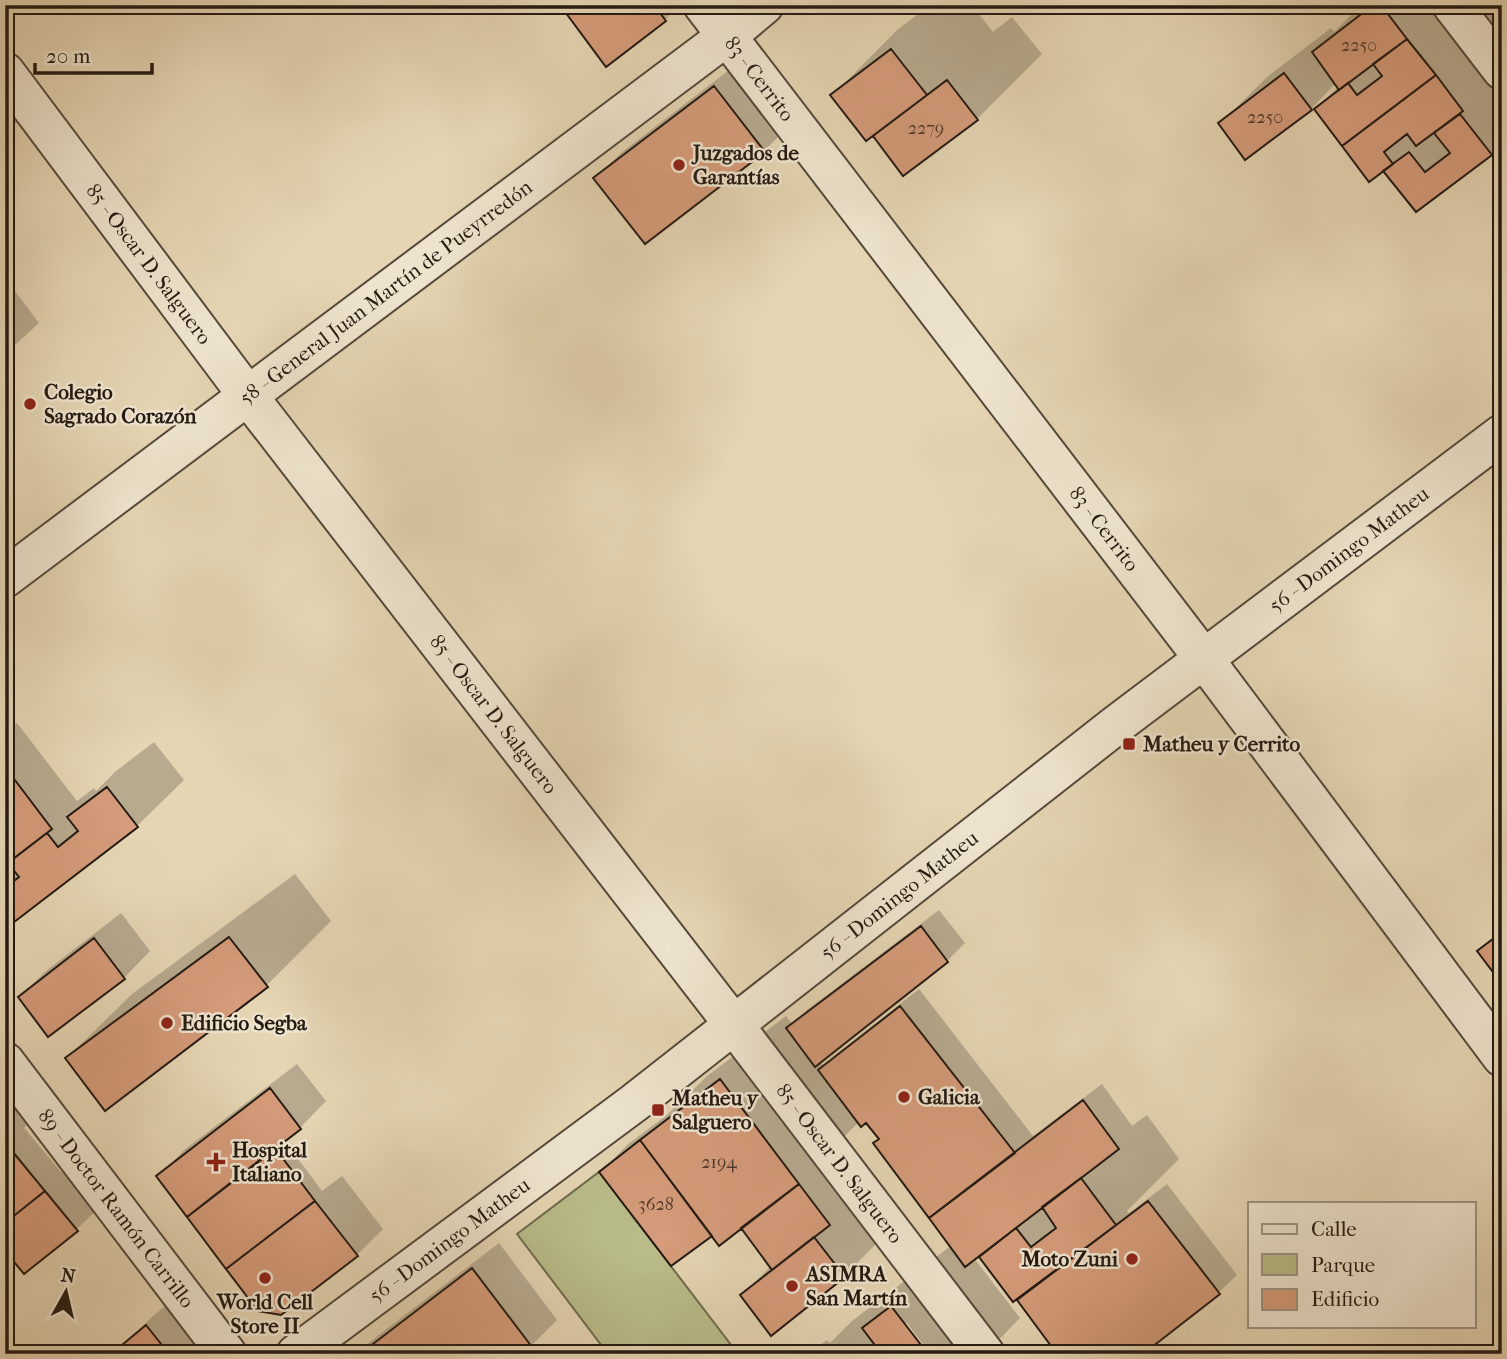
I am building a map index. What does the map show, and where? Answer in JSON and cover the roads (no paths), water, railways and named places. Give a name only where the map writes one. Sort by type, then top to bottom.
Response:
[{"type":"street","name":"83 - Cerrito","points":[[703,5],[1204,659],[1502,1057]]},
{"type":"street","name":"58 - General Juan Martín de Pueyrredón","points":[[5,578],[727,36],[764,5]]},
{"type":"street","points":[[1452,5],[1502,70]]},
{"type":"street","name":"85 - Oscar D. Salguero","points":[[5,72],[248,397],[985,1354]]},
{"type":"street","name":"56 - Domingo Matheu","points":[[296,1354],[623,1111],[1116,725],[1502,434]]},
{"type":"street","name":"89 - Doctor Ramón Carrillo","points":[[5,1062],[228,1354]]},
{"type":"place","name":"Juzgados de Garantías","points":[[679,165]]},
{"type":"place","name":"Colegio Sagrado Corazón","points":[[30,404]]},
{"type":"place","name":"Matheu y Cerrito","points":[[1129,744]]},
{"type":"place","name":"Edificio Segba","points":[[167,1023]]},
{"type":"place","name":"Galicia","points":[[904,1097]]},
{"type":"place","name":"Matheu y Salguero","points":[[658,1110]]},
{"type":"place","name":"Hospital Italiano","points":[[216,1162]]},
{"type":"place","name":"Moto Zuni","points":[[1132,1259]]},
{"type":"place","name":"World Cell Store II","points":[[265,1278]]},
{"type":"place","name":"ASIMRA San Martín","points":[[792,1286]]}]
